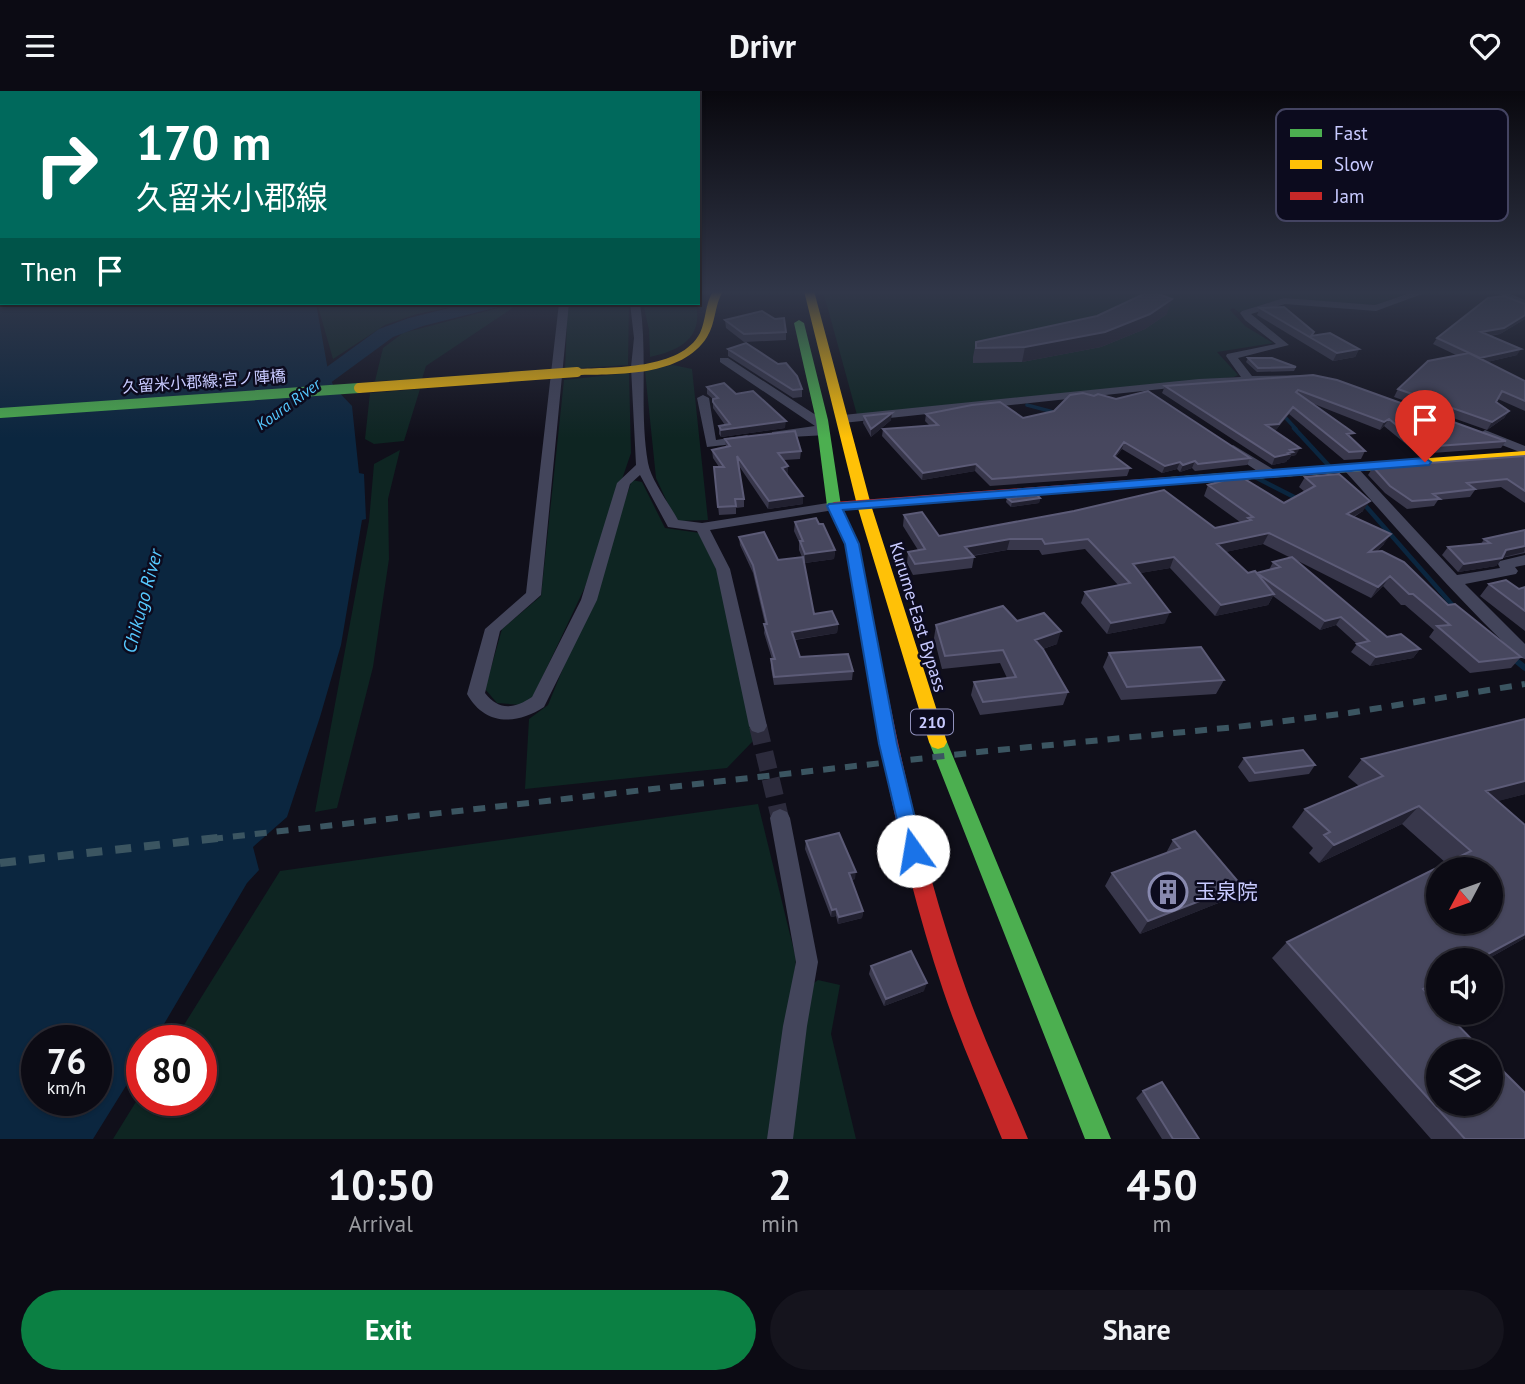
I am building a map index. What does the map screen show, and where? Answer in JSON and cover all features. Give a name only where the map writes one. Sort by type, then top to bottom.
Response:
[{"type":"main road","name":"久留米小郡線;宮ノ陣橋","points":[[0,413],[629,368],[679,355],[694,347],[699,340]]},
{"type":"main road","name":"210","points":[[803,340],[823,434],[834,506],[852,544],[888,744],[913,851],[948,972],[1015,1139]]},
{"type":"main road","name":"Kurume-East Bypass","points":[[822,340],[894,609],[950,773],[1098,1139]]},
{"type":"main road","points":[[834,506],[1350,468],[1525,452]]},
{"type":"street","points":[[560,340],[533,595],[493,629],[477,694],[483,704],[495,713],[523,713],[538,702],[589,600],[624,483],[642,465]]},
{"type":"street","points":[[638,340],[629,368],[642,465],[673,524],[702,527],[834,506]]},
{"type":"street","points":[[1248,379],[1231,356],[1284,345],[1277,340]]},
{"type":"street","points":[[703,398],[711,444],[823,434],[821,424],[724,360]]},
{"type":"street","points":[[843,419],[1248,379],[1285,376],[1320,379]]},
{"type":"street","points":[[1144,389],[1156,397]]},
{"type":"street","points":[[1468,428],[1525,452]]},
{"type":"street","points":[[1225,443],[1271,474]]},
{"type":"street","points":[[1350,468],[1453,581],[1525,653]]},
{"type":"street","points":[[702,527],[723,569],[758,726]]},
{"type":"street","points":[[1453,581],[1511,571],[1505,564],[1525,560]]},
{"type":"street","points":[[780,818],[807,962],[794,1027],[780,1139]]},
{"type":"green space","points":[[328,340],[362,340],[333,359]]},
{"type":"green space","points":[[394,340],[465,340],[426,366],[422,379],[375,381],[383,348]]},
{"type":"green space","points":[[566,340],[628,340],[628,365],[565,369]]},
{"type":"green space","points":[[649,340],[687,340],[671,351],[650,357]]},
{"type":"green space","points":[[836,340],[1268,340],[1273,343],[1217,352],[1238,375],[1234,377],[857,415]]},
{"type":"green space","points":[[673,365],[692,369],[708,520],[676,521],[656,478],[645,371]]},
{"type":"green space","points":[[629,373],[631,453],[585,587],[532,699],[521,705],[497,703],[485,689],[502,629],[541,596],[564,380]]},
{"type":"green space","points":[[420,389],[404,441],[374,444],[365,439],[370,393]]},
{"type":"green space","points":[[400,450],[388,499],[389,559],[373,667],[337,808],[315,812],[369,521],[374,464]]},
{"type":"green space","points":[[632,480],[642,482],[665,528],[700,533],[722,580],[753,741],[727,768],[525,789],[529,719],[548,705],[586,612]]},
{"type":"green space","points":[[758,804],[796,959],[776,1139],[113,1139],[127,1116],[217,1116],[217,1025],[184,1025],[280,871]]},
{"type":"green space","points":[[818,980],[840,985],[831,1034],[856,1139],[792,1139],[809,987]]},
{"type":"water","name":"Chikugo River","points":[[0,340],[323,340],[329,376],[334,387],[352,406],[359,473],[364,474],[366,519],[362,520],[341,645],[287,817],[253,847],[259,870],[247,883],[163,1025],[126,1025],[126,1086],[112,1108],[112,1025],[21,1025],[21,1116],[107,1116],[93,1139],[0,1139]]},
{"type":"building","points":[[1063,340],[1025,347],[976,348],[976,342]]},
{"type":"building","points":[[1315,340],[1343,340],[1359,349],[1337,353]]},
{"type":"building","points":[[1441,340],[1500,340],[1521,349],[1480,358]]},
{"type":"building","points":[[746,343],[778,364],[786,363],[797,376],[802,389],[793,390],[728,349]]},
{"type":"building","points":[[1469,353],[1525,381],[1525,401],[1502,391],[1496,402],[1509,411],[1492,422],[1398,389],[1428,361]]},
{"type":"building","points":[[1248,358],[1272,358],[1296,367],[1258,368]]},
{"type":"building","points":[[1313,375],[1337,380],[1506,441],[1423,447],[1389,419],[1384,422],[1298,390],[1296,392],[1354,433],[1347,434],[1365,451],[1349,452],[1293,407],[1279,424],[1266,425],[1300,448],[1275,457],[1165,386]]},
{"type":"building","points":[[724,383],[736,394],[753,391],[786,421],[721,430],[719,426],[730,424],[713,402],[713,399],[718,398],[707,387]]},
{"type":"building","points":[[1148,391],[1250,458],[1198,464],[1195,461],[1183,465],[1180,462],[1165,466],[1124,442],[1114,456],[1130,468],[992,479],[976,464],[923,473],[883,429],[938,425],[926,414],[972,405],[1000,402],[1023,418],[1054,411],[1070,395],[1098,394],[1116,399]]},
{"type":"building","points":[[892,413],[871,429],[864,416]]},
{"type":"building","points":[[795,431],[801,451],[778,453],[788,466],[782,468],[803,496],[769,501],[737,456],[744,499],[735,499],[736,506],[718,507],[714,467],[724,467],[712,450],[730,446],[725,439]]},
{"type":"building","points":[[1525,456],[1525,491],[1507,479],[1467,483],[1475,489],[1433,494],[1440,499],[1412,501],[1390,486],[1373,467]]},
{"type":"building","points":[[1339,474],[1370,501],[1347,514],[1391,534],[1369,552],[1382,551],[1404,562],[1448,605],[1455,604],[1521,657],[1479,662],[1437,626],[1450,625],[1390,576],[1378,587],[1269,533],[1217,544],[1248,573],[1255,571],[1274,594],[1221,605],[1174,557],[1133,564],[1170,612],[1111,623],[1085,592],[1130,583],[1088,539],[1045,544],[1042,539],[1010,539],[965,547],[974,557],[915,564],[908,552],[925,549],[904,515],[922,512],[939,536],[1074,511],[1164,490],[1215,528],[1251,520],[1248,518],[1253,517],[1208,485],[1222,481],[1217,476],[1238,475],[1284,503],[1315,486],[1305,477]]},
{"type":"building","points":[[1037,495],[1040,498],[1012,502],[1007,498]]},
{"type":"building","points":[[816,518],[819,524],[823,524],[835,550],[805,554],[795,522]]},
{"type":"building","points":[[1525,530],[1525,546],[1506,550],[1502,558],[1464,564],[1448,547],[1490,543],[1484,539]]},
{"type":"building","points":[[764,532],[778,560],[803,557],[814,614],[832,611],[838,624],[792,632],[800,657],[848,654],[853,671],[774,677],[771,659],[775,659],[764,624],[767,624],[753,565],[739,537]]},
{"type":"building","points":[[1292,557],[1387,637],[1401,634],[1420,649],[1376,657],[1357,644],[1369,641],[1341,617],[1325,621],[1257,573],[1280,567],[1273,562]]},
{"type":"building","points":[[1506,580],[1519,589],[1525,587],[1525,611],[1489,584]]},
{"type":"building","points":[[1003,606],[1017,621],[1044,613],[1061,631],[1035,640],[1068,692],[983,702],[974,682],[1016,677],[1003,650],[945,656],[936,625]]},
{"type":"building","points":[[1201,647],[1224,680],[1127,687],[1109,653]]},
{"type":"building","points":[[1525,719],[1525,781],[1486,791],[1525,825],[1525,934],[1499,948],[1426,948],[1426,987],[1423,989],[1426,992],[1426,1025],[1458,1025],[1471,1039],[1426,1039],[1426,1096],[1287,942],[1426,873],[1426,935],[1503,935],[1503,857],[1459,857],[1471,851],[1419,806],[1334,845],[1324,835],[1330,832],[1305,809],[1383,776],[1362,759]]},
{"type":"building","points":[[1303,750],[1315,765],[1255,773],[1244,758]]},
{"type":"building","name":"玉泉院","points":[[1195,831],[1241,885],[1148,921],[1112,873],[1180,848],[1173,840]]},
{"type":"building","points":[[839,833],[856,872],[849,873],[863,911],[839,917],[836,909],[832,910],[806,841]]},
{"type":"building","points":[[911,951],[927,983],[886,999],[871,966]]},
{"type":"building","points":[[1503,1071],[1525,1093],[1525,1139],[1465,1139],[1444,1116],[1503,1116]]},
{"type":"building","points":[[1162,1082],[1199,1139],[1173,1139],[1143,1091]]},
{"type":"waterway","name":"Koura River","points":[[295,398],[376,340]]},
{"type":"waterway","points":[[1027,405],[1057,413]]},
{"type":"waterway","points":[[1283,415],[1296,429]]},
{"type":"waterway","points":[[1294,428],[1331,468]]},
{"type":"waterway","points":[[1255,477],[1300,500]]},
{"type":"waterway","points":[[1363,503],[1455,608]]},
{"type":"waterway","points":[[1514,659],[1525,668]]},
{"type":"tunnel","points":[[758,726],[780,818]]},
{"type":"railway","points":[[211,839],[988,751],[1236,727],[1349,713],[1525,684]]},
{"type":"railway","points":[[0,863],[226,837]]},
{"type":"traffic: fast","points":[[803,340],[822,420],[834,506],[852,544],[871,648]]},
{"type":"traffic: fast","points":[[0,413],[359,388]]},
{"type":"traffic: fast","points":[[938,742],[1098,1139]]},
{"type":"traffic: slow","points":[[577,372],[627,370],[661,364],[677,358],[700,340]]},
{"type":"traffic: slow","points":[[822,340],[864,505],[938,742]]},
{"type":"traffic: slow","points":[[359,388],[577,372]]},
{"type":"traffic: slow","points":[[1170,481],[1525,455]]},
{"type":"traffic: jam","points":[[834,506],[1170,481]]},
{"type":"traffic: jam","points":[[871,648],[903,811],[935,930],[963,1013],[1015,1139]]},
{"type":"place","name":"玉泉院","points":[[1168,892]]},
{"type":"route","points":[[913,851],[888,744],[852,544],[834,506],[1425,462]]}]
